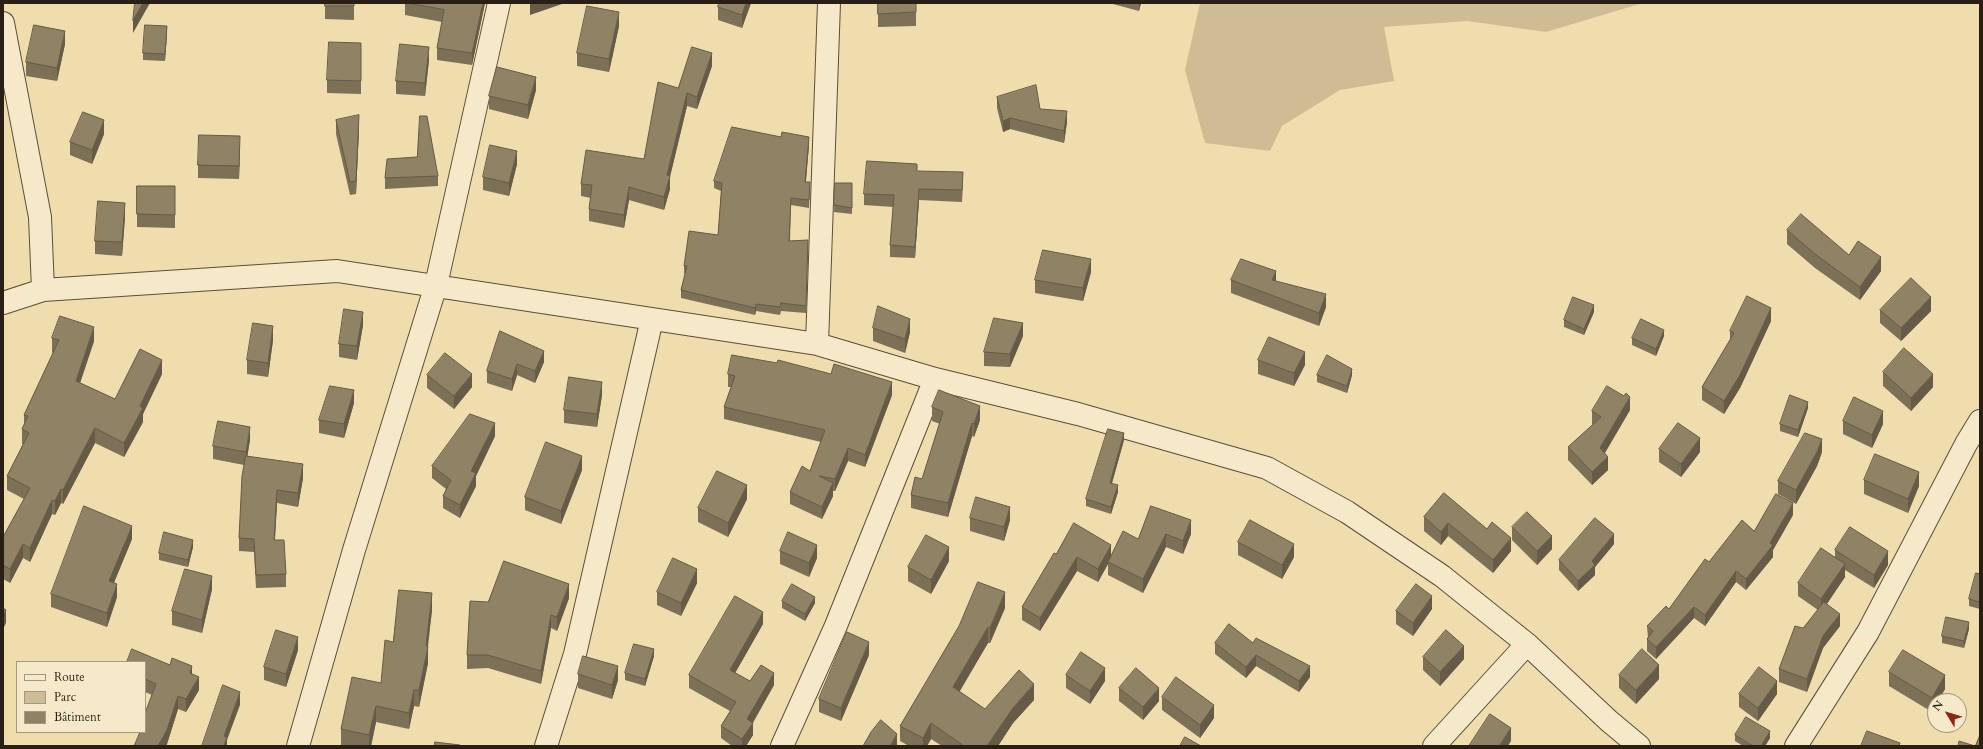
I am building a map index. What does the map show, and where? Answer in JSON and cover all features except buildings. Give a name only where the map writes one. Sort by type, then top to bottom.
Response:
[{"type":"street","points":[[298,746],[354,550],[436,285],[499,3]]},
{"type":"street","points":[[817,344],[829,3]]},
{"type":"street","points":[[3,23],[40,217],[43,290]]},
{"type":"street","points":[[3,303],[43,290],[337,271],[817,344],[935,379],[1078,414],[1267,468],[1347,512],[1442,576],[1527,644],[1609,721],[1639,746]]},
{"type":"street","points":[[546,746],[576,654],[652,319]]},
{"type":"street","points":[[782,746],[835,628],[935,379]]},
{"type":"street","points":[[1796,746],[1868,632],[1980,420]]},
{"type":"street","points":[[1434,746],[1527,644]]},
{"type":"green space","points":[[1200,3],[1643,3],[1546,32],[1467,21],[1384,27],[1394,81],[1340,90],[1282,126],[1270,151],[1205,143],[1185,70]]}]
